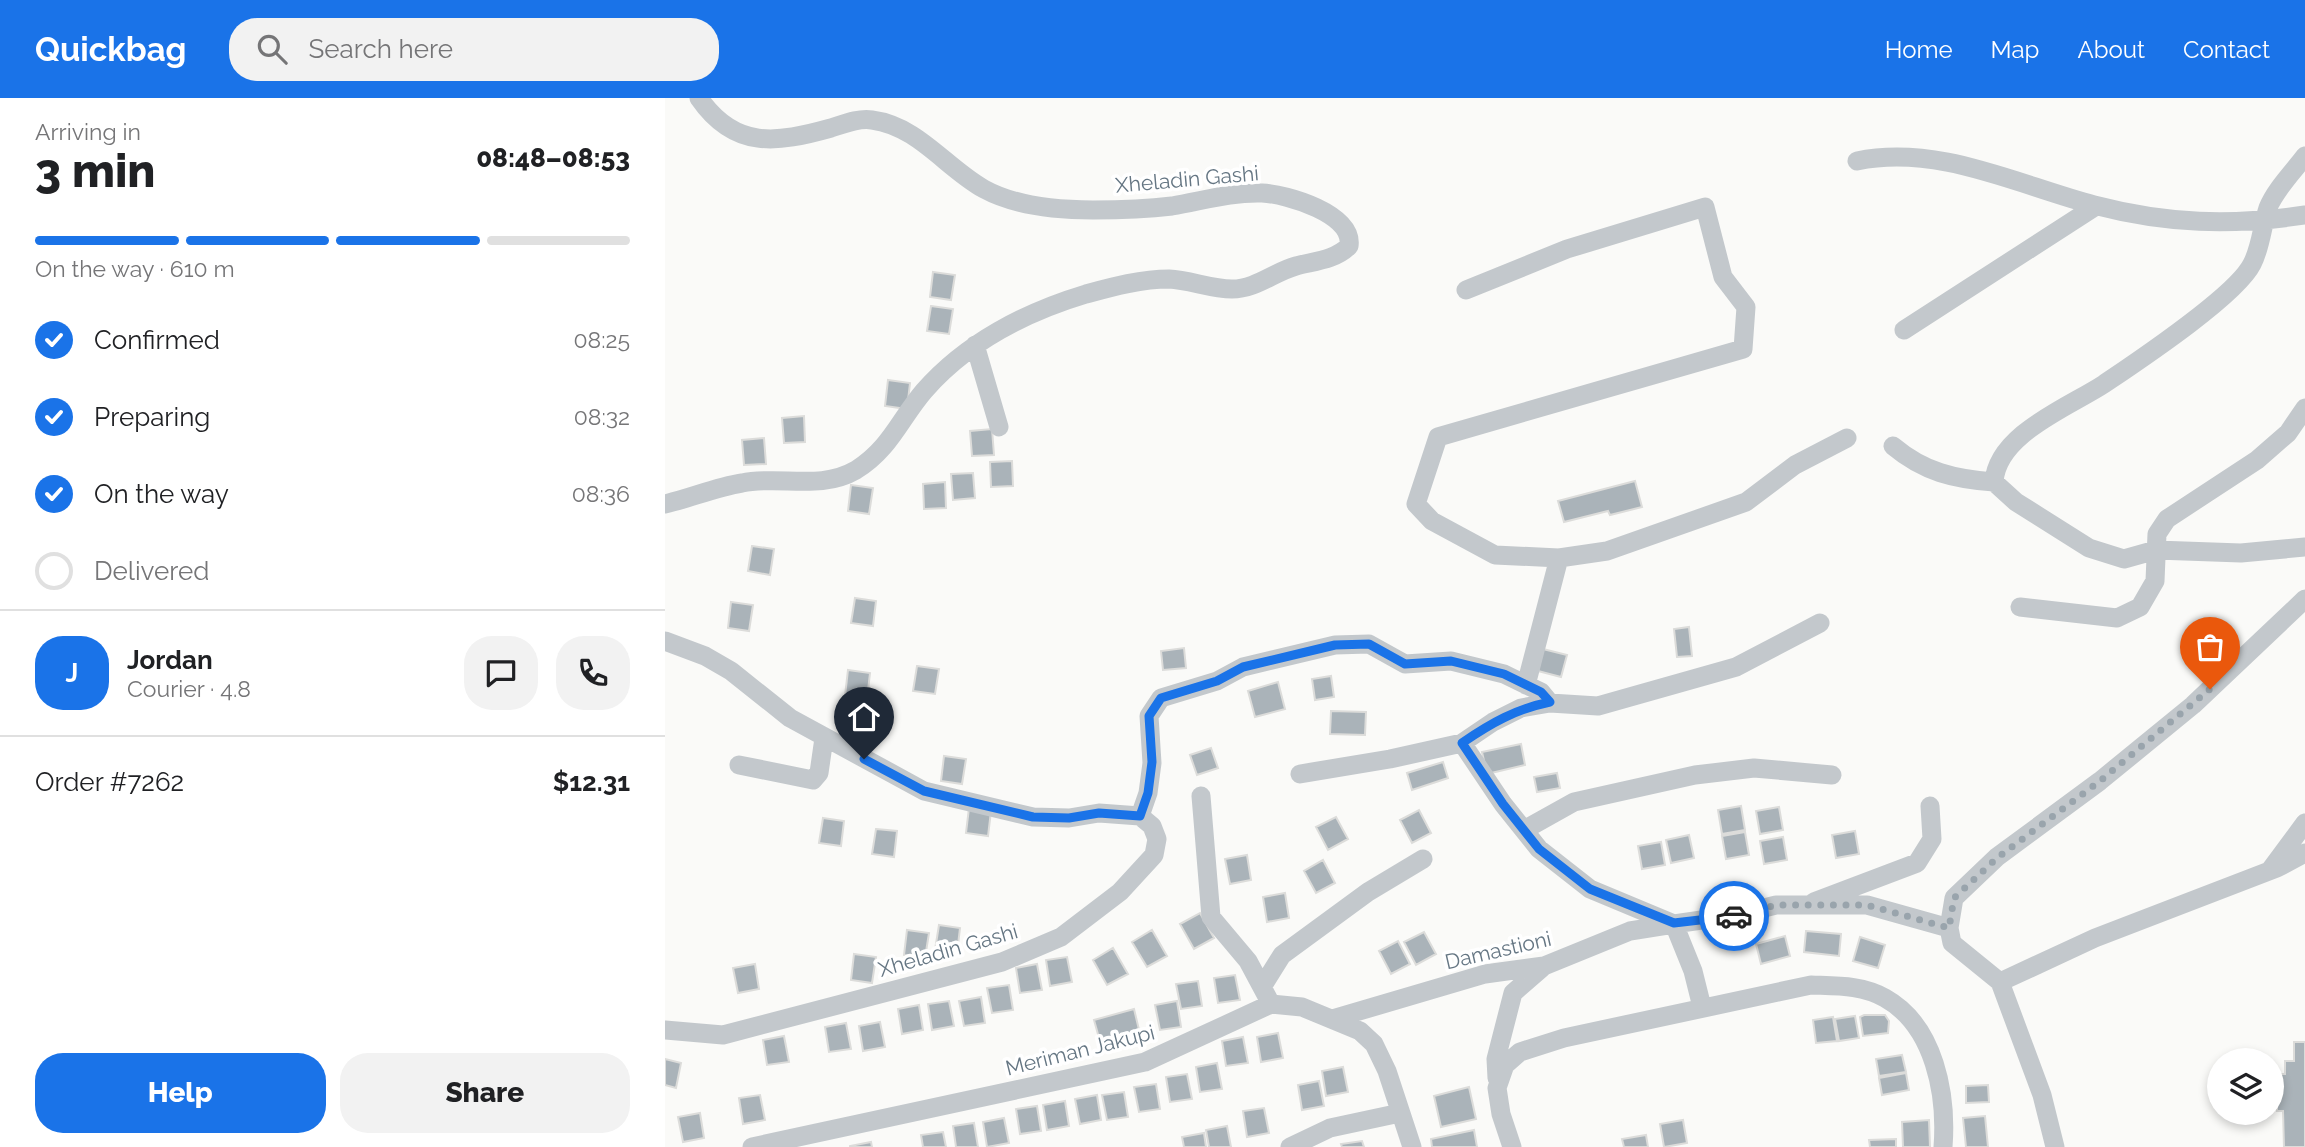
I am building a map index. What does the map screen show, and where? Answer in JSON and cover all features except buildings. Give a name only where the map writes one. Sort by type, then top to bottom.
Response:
[{"type":"street","name":"Xheladin Gashi","points":[[665,504],[741,483],[837,479],[857,469],[900,429],[922,393],[944,370],[975,345],[1005,327],[1084,295],[1139,281],[1169,279],[1230,289],[1247,287],[1292,267],[1332,258],[1349,246],[1350,238],[1342,224],[1330,215],[1307,204],[1264,193],[1234,194],[1170,206],[1092,210],[1007,200],[982,188],[928,146],[895,126],[872,120],[855,121],[780,139],[757,140],[736,133],[699,98]]},
{"type":"street","points":[[1857,160],[1886,155],[1952,162],[2096,205],[2187,223],[2265,221],[2305,215]]},
{"type":"street","points":[[1994,482],[1994,470],[2007,450],[2045,417],[2103,384],[2235,288],[2252,264],[2269,205],[2305,156]]},
{"type":"street","points":[[1904,330],[2096,205]]},
{"type":"street","points":[[1465,290],[1567,249],[1705,207],[1723,277],[1746,306],[1742,349],[1438,437],[1416,504],[1432,522],[1495,555],[1559,558],[1607,551],[1746,502],[1795,466],[1847,438]]},
{"type":"street","points":[[975,345],[999,427]]},
{"type":"street","points":[[2020,607],[2117,618],[2140,607],[2155,581],[2157,534],[2167,519],[2257,460],[2288,433],[2305,408]]},
{"type":"street","points":[[1893,446],[1914,463],[1951,478],[1994,482],[2016,502],[2089,548],[2124,559],[2156,550],[2241,553],[2305,547]]},
{"type":"street","points":[[1526,685],[1559,558]]},
{"type":"street","points":[[2055,1147],[2042,1095],[2000,982],[1952,943],[1949,928],[1954,898],[1997,858],[2100,781],[2193,705],[2305,599]]},
{"type":"street","points":[[1300,774],[1390,759],[1462,743],[1493,722],[1521,708],[1550,702],[1598,706],[1736,667],[1820,623]]},
{"type":"street","points":[[665,641],[705,656],[731,671],[790,718],[924,791],[1033,817],[1069,818],[1099,813],[1140,816],[1148,793],[1152,762],[1149,716],[1161,698],[1217,681],[1243,667],[1335,645],[1369,644],[1405,664],[1451,661],[1504,674],[1541,692],[1550,702]]},
{"type":"street","points":[[739,765],[813,780],[819,773],[824,738]]},
{"type":"street","points":[[1462,743],[1539,849],[1590,889],[1674,923],[1693,971],[1702,1007]]},
{"type":"street","points":[[1524,830],[1574,802],[1695,775],[1754,768],[1832,775]]},
{"type":"street","points":[[1201,796],[1211,916],[1248,961],[1266,996],[1302,1007],[1360,1031],[1374,1044],[1387,1071],[1412,1147]]},
{"type":"street","points":[[1807,905],[1854,884],[1917,863],[1932,839],[1930,806]]},
{"type":"street","name":"Xheladin Gashi","points":[[665,1030],[723,1035],[1002,962],[1061,937],[1120,892],[1154,855],[1157,839],[1152,826],[1140,816]]},
{"type":"street","points":[[2270,870],[2305,823]]},
{"type":"street","points":[[2000,982],[2095,938],[2270,870],[2305,853]]},
{"type":"street","points":[[1266,996],[1282,955],[1368,892],[1423,859]]},
{"type":"street","name":"Damastioni","points":[[1332,1019],[1485,974],[1545,966],[1630,931],[1736,915],[1776,905],[1867,905],[1949,928]]},
{"type":"street","points":[[1512,1147],[1501,1114],[1496,1059],[1513,993],[1545,966]]},
{"type":"street","points":[[1497,1088],[1505,1065],[1520,1052],[1564,1038],[1811,985],[1852,986],[1885,998],[1913,1021],[1936,1063],[1943,1147]]},
{"type":"street","name":"Meriman Jakupi","points":[[752,1147],[1145,1062],[1266,996]]},
{"type":"street","points":[[1290,1147],[1329,1128],[1400,1114]]},
{"type":"way so far","points":[[1734,916],[1776,905],[1867,905],[1949,928],[1954,898],[1997,858],[2100,781],[2210,689]]},
{"type":"route","points":[[864,759],[924,791],[1033,817],[1069,818],[1099,813],[1140,816],[1148,793],[1152,762],[1149,716],[1161,698],[1217,681],[1243,667],[1335,645],[1369,644],[1405,664],[1451,661],[1504,674],[1541,692],[1550,702],[1521,708],[1493,722],[1462,743],[1503,804],[1539,849],[1590,889],[1674,923],[1734,916]]}]
